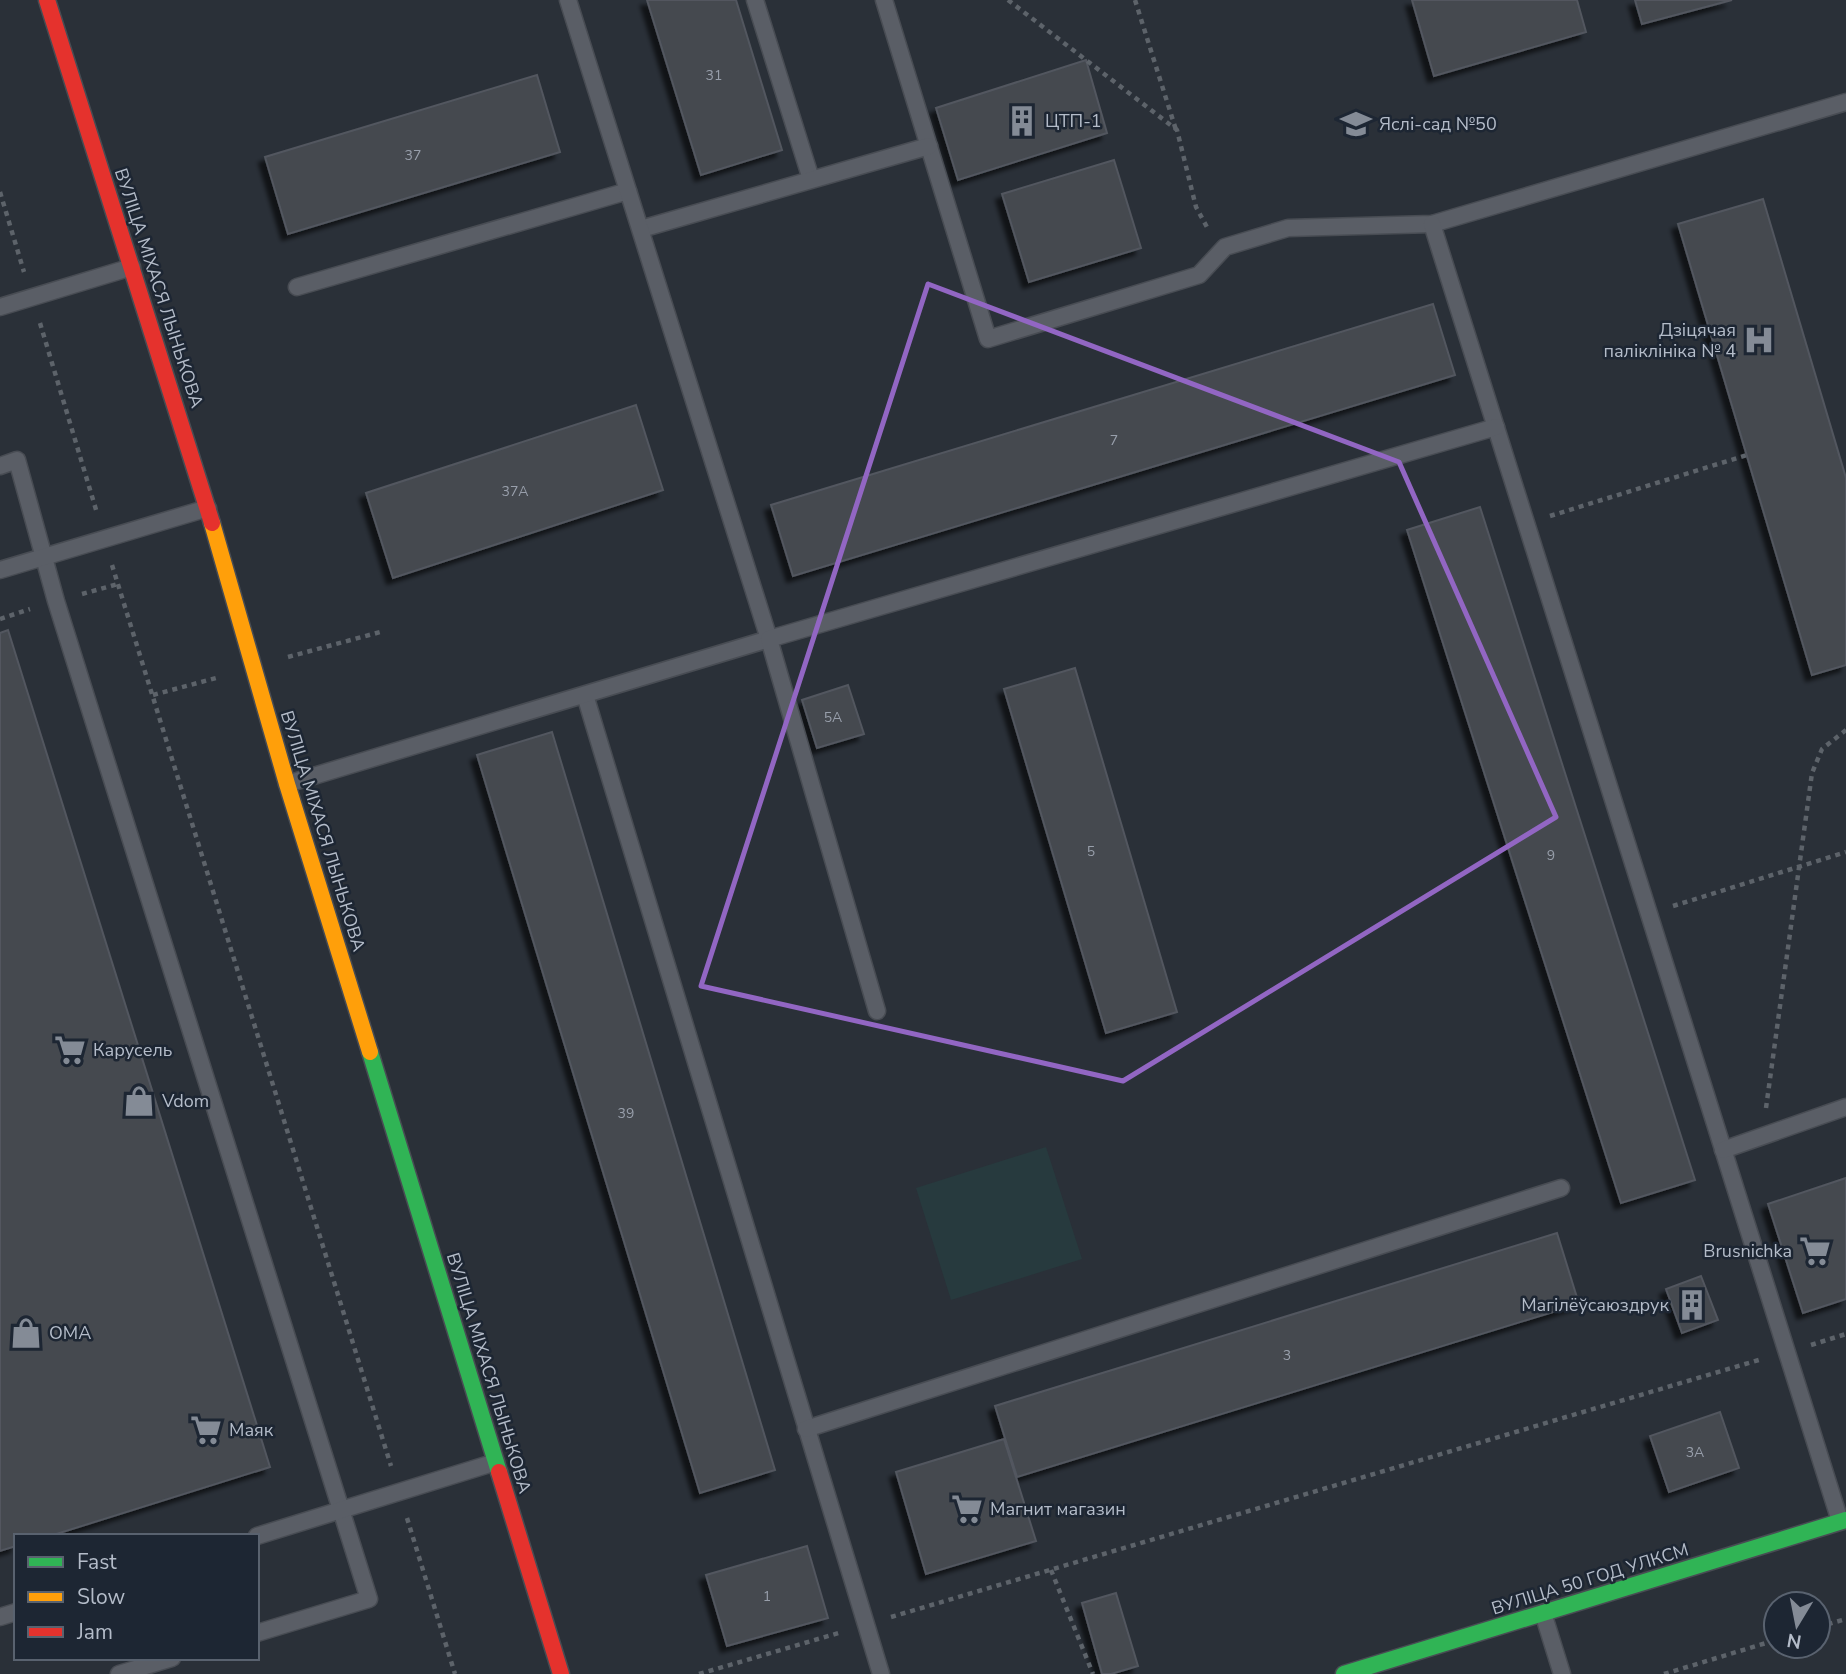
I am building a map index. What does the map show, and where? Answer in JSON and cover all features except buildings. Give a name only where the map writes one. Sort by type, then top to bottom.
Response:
[{"type":"street","name":"ВУЛІЦА МІХАСЯ ЛЫНЬКОВА","points":[[47,0],[208,508],[287,784],[561,1674]]},
{"type":"street","name":"ВУЛІЦА 50 ГОД УЛКСМ","points":[[1344,1674],[1843,1520]]},
{"type":"lane","points":[[568,0],[768,639],[877,1011]]},
{"type":"lane","points":[[755,0],[811,179]]},
{"type":"lane","points":[[884,0],[988,339],[1199,275],[1225,247],[1288,228],[1432,224],[1846,102]]},
{"type":"lane","points":[[640,229],[929,146]]},
{"type":"lane","points":[[297,286],[628,191]]},
{"type":"lane","points":[[1432,224],[1787,1352],[1843,1520]]},
{"type":"lane","points":[[0,307],[132,267]]},
{"type":"lane","points":[[287,784],[768,639],[1496,428]]},
{"type":"lane","points":[[0,466],[17,460],[56,601],[369,1599],[259,1632]]},
{"type":"lane","points":[[0,570],[208,508]]},
{"type":"lane","points":[[585,695],[881,1674]]},
{"type":"lane","points":[[1723,1150],[1846,1107]]},
{"type":"lane","points":[[806,1429],[1561,1188]]},
{"type":"lane","points":[[259,1535],[496,1462]]},
{"type":"lane","points":[[1543,1613],[1562,1674]]},
{"type":"lane","points":[[119,1674],[165,1660]]},
{"type":"path","points":[[1008,0],[1177,130]]},
{"type":"path","points":[[1136,0],[1177,130],[1196,207],[1208,229],[1225,247]]},
{"type":"path","points":[[0,192],[104,538],[455,1674]]},
{"type":"path","points":[[1526,524],[1747,455]]},
{"type":"path","points":[[1762,1137],[1812,773],[1822,749],[1846,730]]},
{"type":"path","points":[[1649,913],[1846,852]]},
{"type":"path","points":[[699,1674],[1846,1335]]},
{"type":"path","points":[[1051,1570],[1093,1674]]},
{"type":"path","points":[[1664,1674],[1762,1644]]},
{"type":"highlighted area","points":[[928,284],[1399,462],[1556,817],[1123,1081],[701,986]]},
{"type":"green space","points":[[1046,1147],[1082,1259],[951,1300],[916,1188]]},
{"type":"traffic: fast","points":[[370,1052],[499,1472]]},
{"type":"traffic: fast","points":[[1344,1674],[1846,1520]]},
{"type":"traffic: slow","points":[[212,523],[287,784],[370,1052]]},
{"type":"traffic: jam","points":[[47,0],[212,523]]},
{"type":"traffic: jam","points":[[499,1472],[561,1674]]},
{"type":"place","name":"ЦТП-1","points":[[1022,121]]},
{"type":"place","name":"Яслі-сад №50","points":[[1356,124]]},
{"type":"place","name":"Дзіцячая паліклініка № 4","points":[[1759,340]]},
{"type":"place","name":"Карусель","points":[[70,1050]]},
{"type":"place","name":"Vdom","points":[[139,1101]]},
{"type":"place","name":"Brusnichka","points":[[1815,1251]]},
{"type":"place","name":"Магілёўсаюздрук","points":[[1692,1305]]},
{"type":"place","name":"ОМА","points":[[26,1333]]},
{"type":"place","name":"Маяк","points":[[206,1430]]},
{"type":"place","name":"Магнит магазин","points":[[967,1509]]}]
